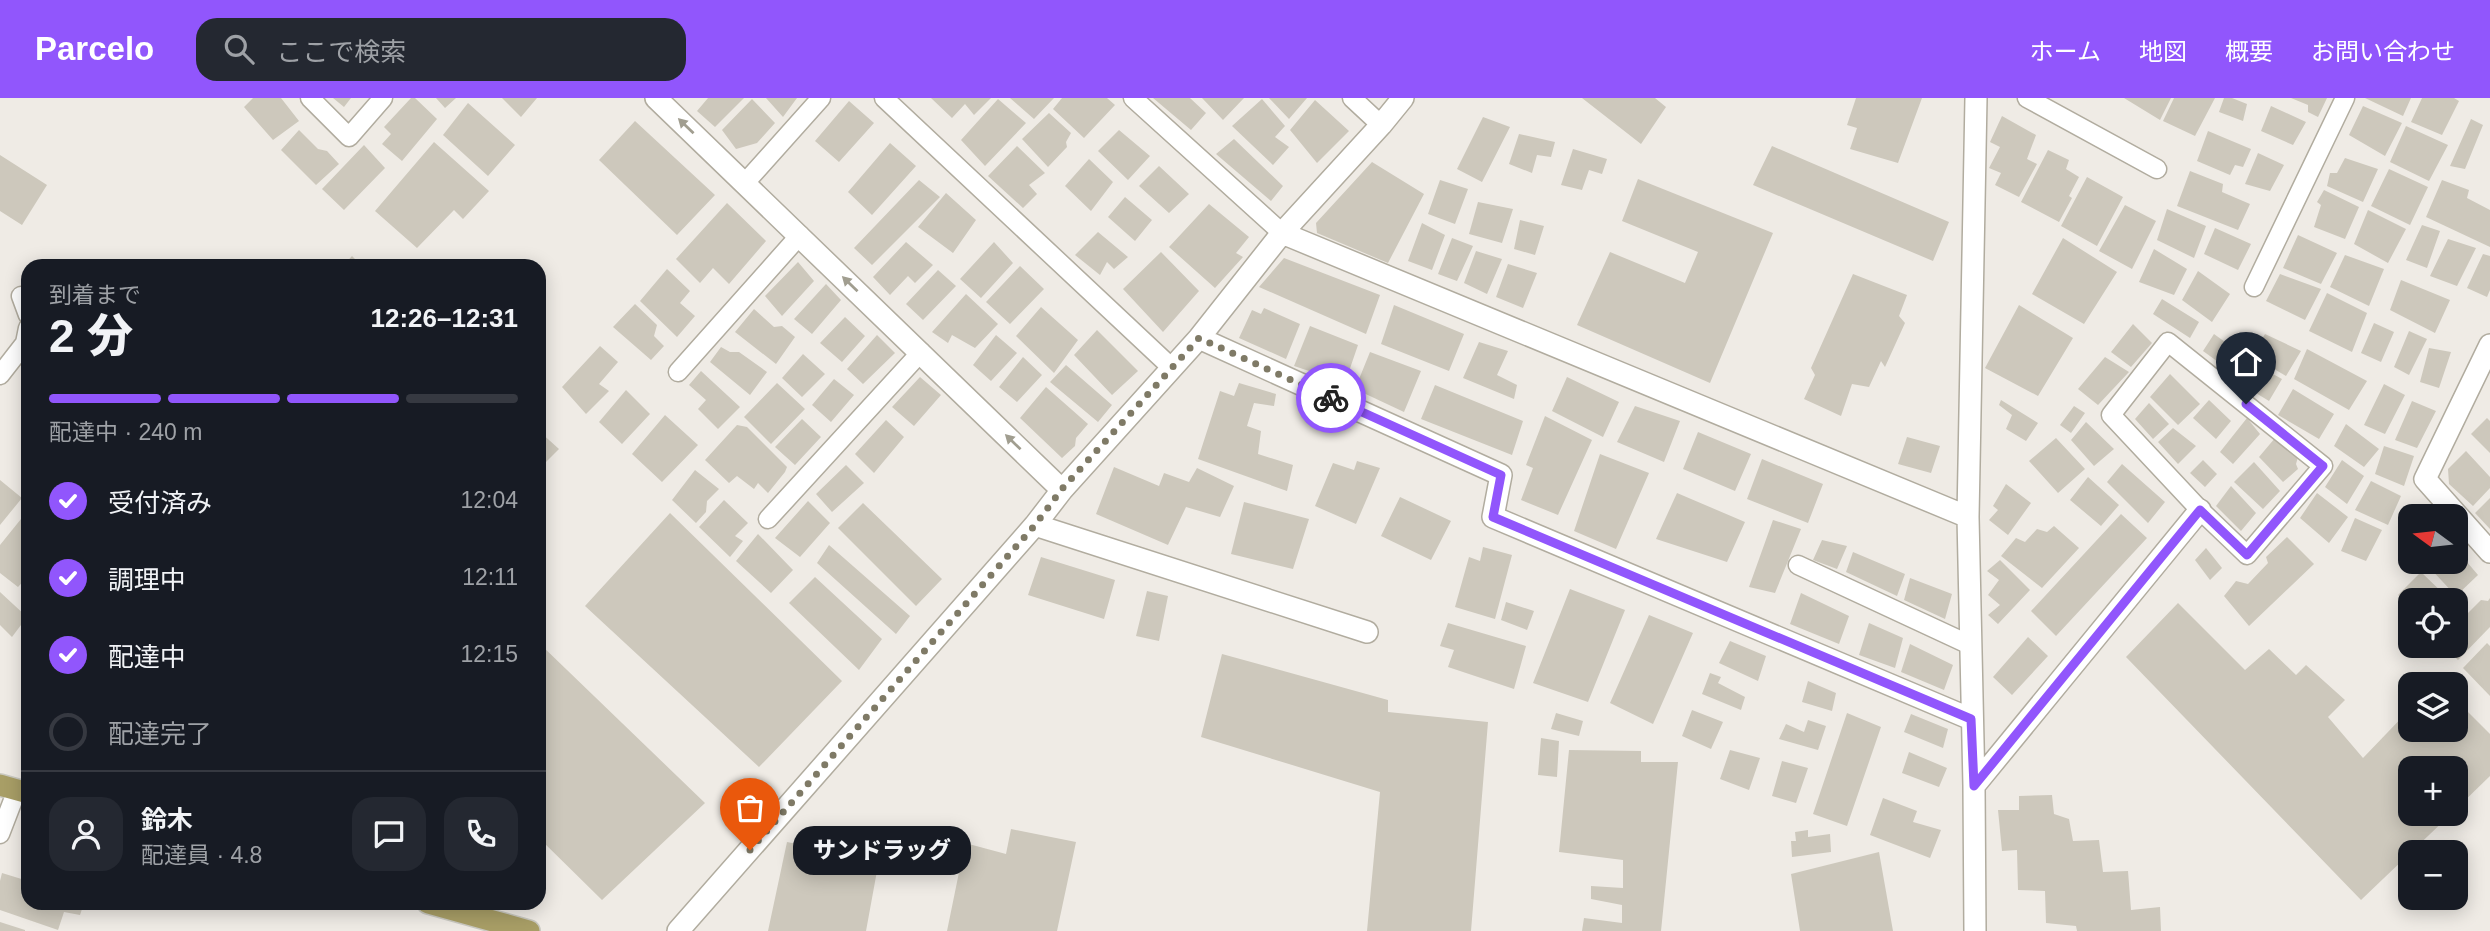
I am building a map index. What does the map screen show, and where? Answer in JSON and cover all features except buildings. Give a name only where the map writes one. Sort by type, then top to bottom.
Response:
[{"type":"main road","points":[[453,910],[528,931]]},
{"type":"street","points":[[656,98],[1062,489]]},
{"type":"street","points":[[678,931],[1035,525],[1062,489],[1199,338],[1282,233],[1403,98]]},
{"type":"street","points":[[1975,931],[1968,517],[1976,98]]},
{"type":"street","points":[[1282,233],[1968,517]]},
{"type":"street","points":[[1199,338],[1501,475],[1493,517],[1971,719]]},
{"type":"street","points":[[2490,345],[2425,479],[2490,552]]},
{"type":"street","points":[[1974,786],[2200,510]]},
{"type":"street","points":[[1035,525],[1367,632]]},
{"type":"lane","points":[[310,98],[349,137],[383,98]]},
{"type":"lane","points":[[744,184],[821,98]]},
{"type":"lane","points":[[884,98],[1172,368]]},
{"type":"lane","points":[[1133,98],[1282,233]]},
{"type":"lane","points":[[1352,98],[1381,125]]},
{"type":"lane","points":[[2026,98],[2157,169]]},
{"type":"lane","points":[[2254,287],[2346,98]]},
{"type":"lane","points":[[678,372],[800,236]]},
{"type":"lane","points":[[2168,342],[2323,466],[2247,555],[2200,510],[2112,415],[2168,342]]},
{"type":"lane","points":[[0,375],[21,348]]},
{"type":"lane","points":[[768,519],[921,352]]},
{"type":"lane","points":[[1798,565],[1970,645]]},
{"type":"lane","points":[[0,834],[15,789]]},
{"type":"way so far","points":[[750,850],[1035,525],[1062,489],[1199,338],[1331,398]]},
{"type":"place","name":"サンドラッグ","points":[[750,850]]},
{"type":"route","points":[[1331,398],[1501,475],[1493,517],[1971,719],[1974,786],[2200,510],[2247,555],[2323,466],[2246,404]]}]
